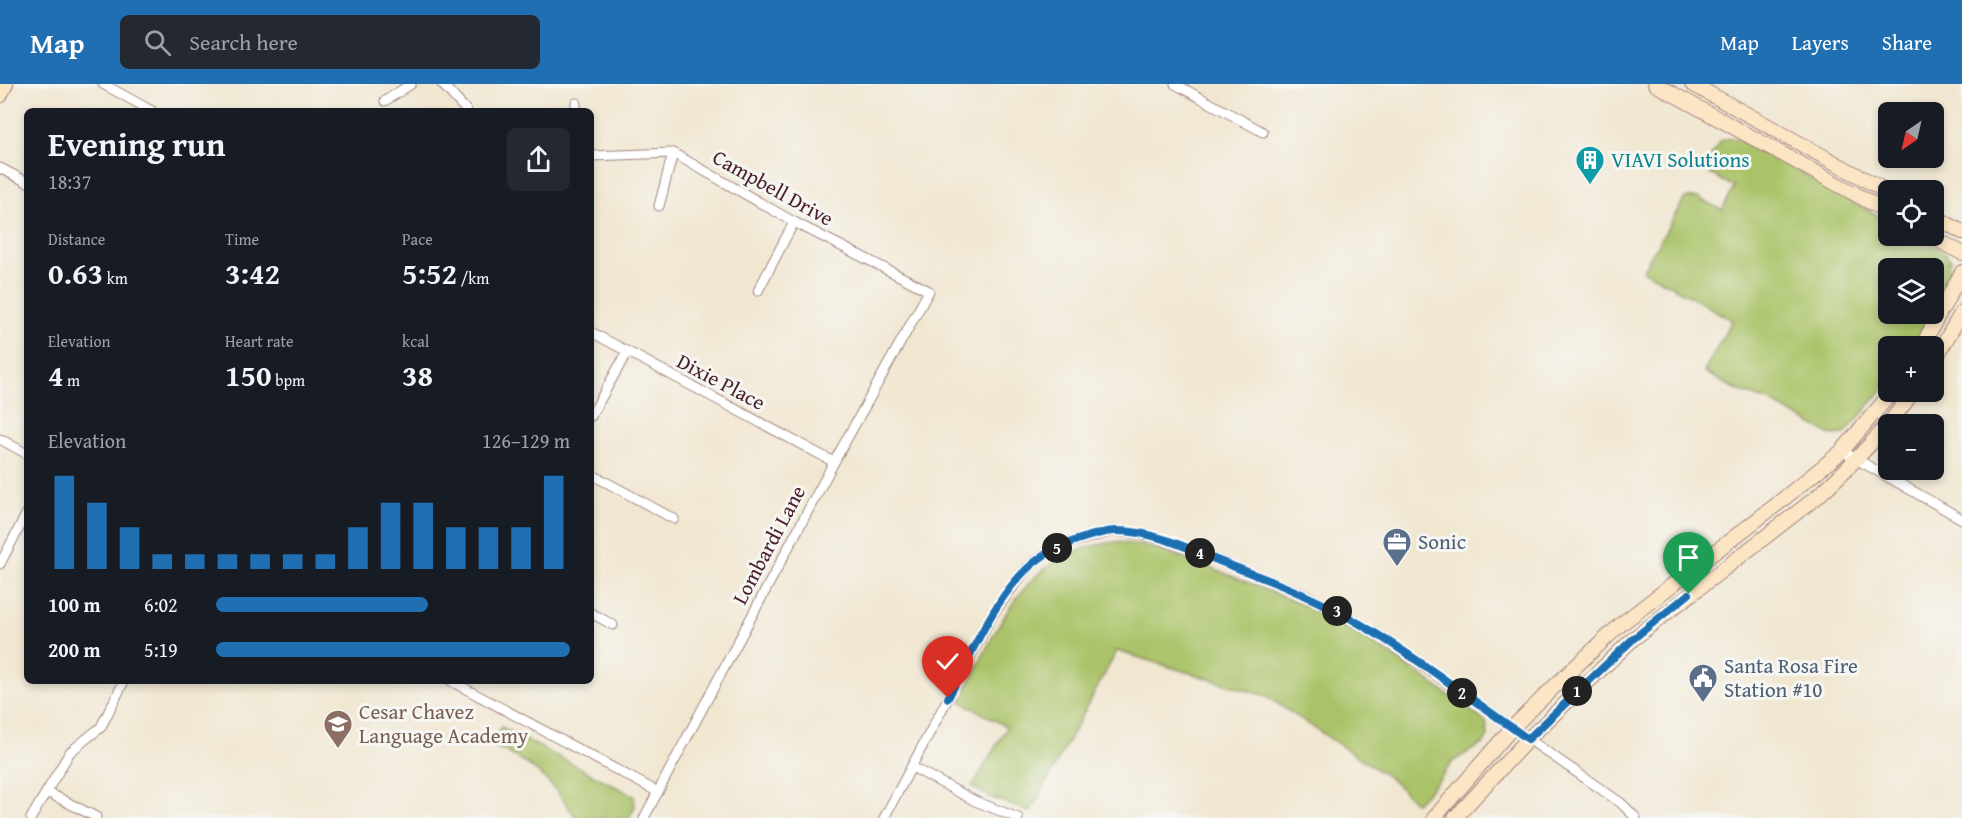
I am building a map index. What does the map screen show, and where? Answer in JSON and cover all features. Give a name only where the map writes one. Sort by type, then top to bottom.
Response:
[{"type":"street","points":[[0,96],[6,84]]},
{"type":"street","points":[[103,84],[147,108]]},
{"type":"street","points":[[385,101],[411,84]]},
{"type":"street","points":[[442,84],[465,108]]},
{"type":"street","points":[[1175,84],[1263,132]]},
{"type":"street","points":[[1655,84],[1878,207]]},
{"type":"street","points":[[1692,84],[1878,186]]},
{"type":"street","points":[[594,156],[673,153],[659,206]]},
{"type":"street","name":"Campbell Drive","points":[[673,153],[794,222],[929,291]]},
{"type":"street","points":[[0,168],[24,180]]},
{"type":"street","points":[[758,291],[794,222]]},
{"type":"street","points":[[1944,222],[1962,232]]},
{"type":"street","points":[[1944,243],[1962,253]]},
{"type":"street","points":[[1927,336],[1962,272]]},
{"type":"street","name":"Lombardi Lane","points":[[644,818],[834,462],[929,291]]},
{"type":"street","points":[[1944,344],[1962,312]]},
{"type":"street","name":"Dixie Place","points":[[594,334],[834,462]]},
{"type":"street","points":[[594,411],[627,352]]},
{"type":"street","points":[[1434,818],[1512,728],[1558,682],[1620,625],[1842,452],[1884,402]]},
{"type":"street","points":[[1455,818],[1528,739],[1633,639],[1817,497],[1856,460],[1906,402]]},
{"type":"street","points":[[0,440],[24,452]]},
{"type":"street","points":[[1842,452],[1962,519]]},
{"type":"street","points":[[594,476],[674,519]]},
{"type":"street","points":[[0,564],[24,519]]},
{"type":"street","points":[[884,818],[993,614],[1027,568],[1044,555],[1065,544],[1114,531],[1149,536],[1189,549],[1308,596],[1378,635],[1621,803],[1636,818]]},
{"type":"street","points":[[594,615],[613,625]]},
{"type":"street","points":[[31,818],[70,752],[100,727],[122,684]]},
{"type":"street","points":[[456,684],[658,792]]},
{"type":"street","points":[[912,767],[975,801],[1018,818]]},
{"type":"street","points":[[47,792],[96,817]]},
{"type":"green space","points":[[1729,138],[1741,140],[1878,215],[1878,246],[1934,246],[1943,251],[1952,261],[1948,262],[1950,270],[1944,279],[1944,258],[1878,258],[1878,324],[1926,324],[1919,336],[1878,336],[1878,395],[1845,434],[1831,435],[1771,402],[1737,390],[1704,372],[1732,320],[1643,270],[1685,198],[1698,198],[1722,210],[1734,187],[1710,174],[1712,170],[1706,166],[1720,141]]},
{"type":"green space","points":[[1115,542],[1157,549],[1184,558],[1320,613],[1392,656],[1486,722],[1488,736],[1484,743],[1453,761],[1438,781],[1416,803],[1391,779],[1266,696],[1117,651],[1030,812],[990,797],[972,787],[1007,727],[960,701],[1001,621],[1035,577],[1057,561],[1083,549]]},
{"type":"green space","points":[[501,727],[634,796],[635,806],[629,818],[576,818],[558,793],[540,774],[518,758],[491,745]]},
{"type":"place","name":"VIAVI Solutions","points":[[1590,186]]},
{"type":"place","name":"Sonic","points":[[1397,568]]},
{"type":"place","name":"Santa Rosa Fire Station #10","points":[[1703,704]]},
{"type":"place","name":"Cesar Chavez Language Academy","points":[[338,750]]},
{"type":"route","points":[[948,698],[993,614],[1027,568],[1044,555],[1065,544],[1114,531],[1149,536],[1189,549],[1308,596],[1378,635],[1528,739],[1633,639],[1689,594]]}]
